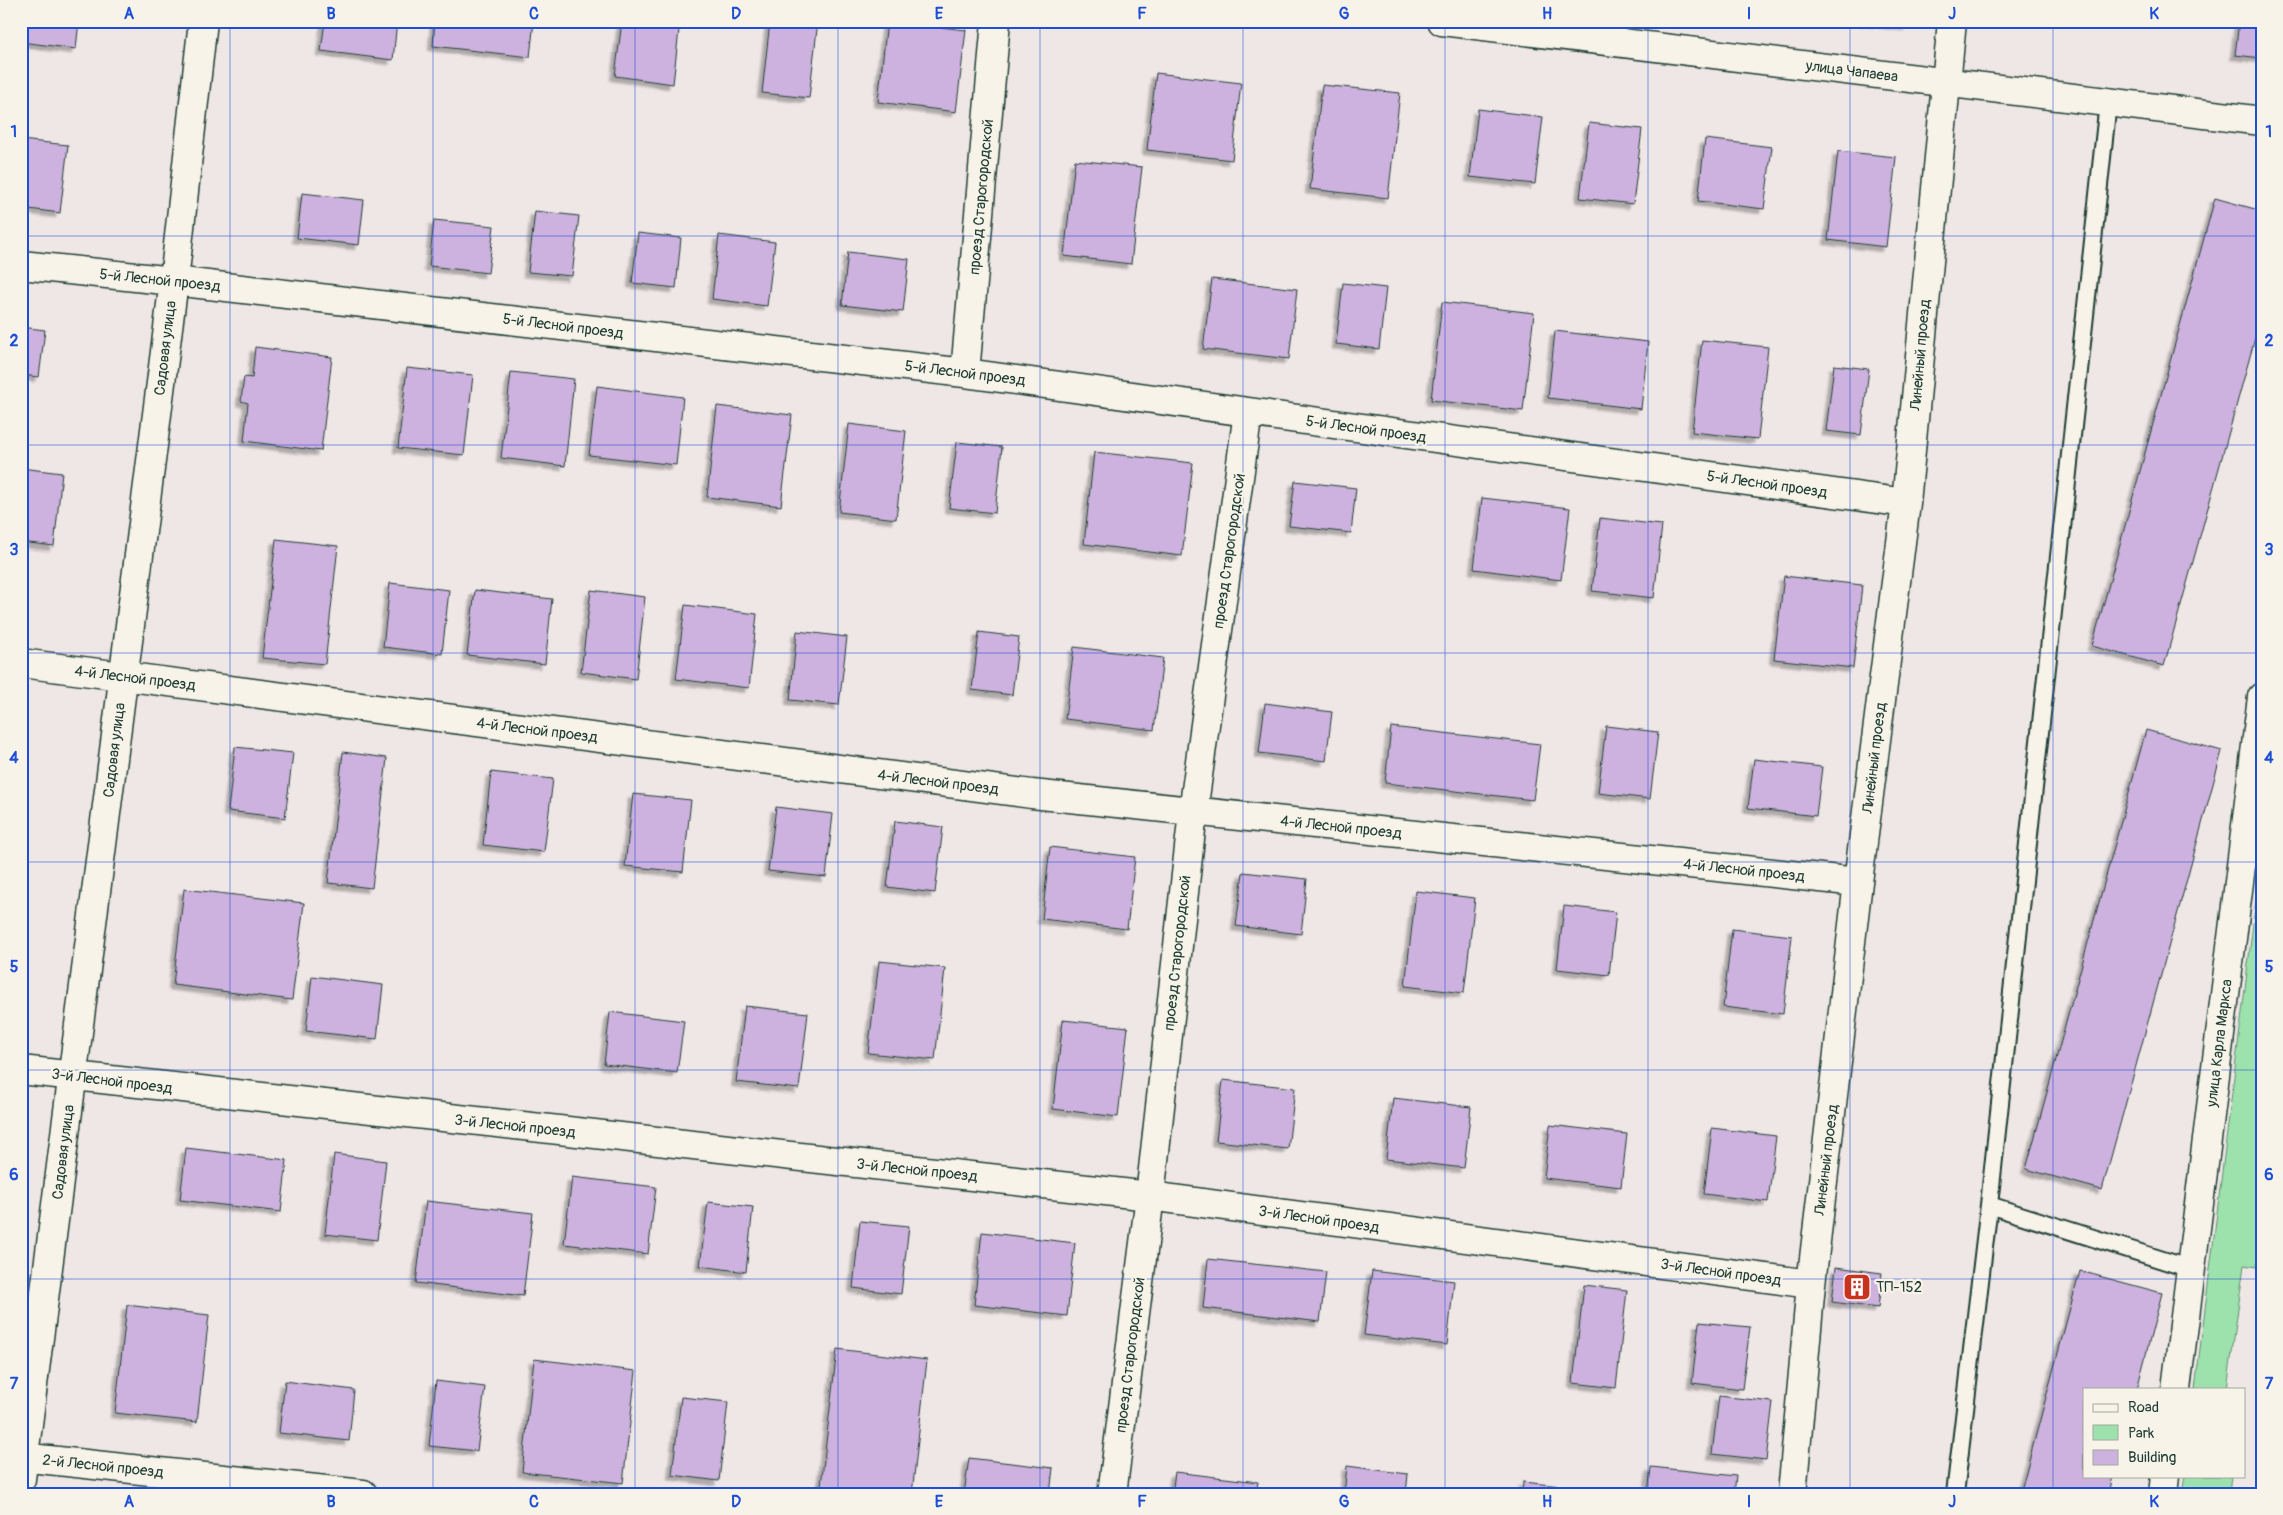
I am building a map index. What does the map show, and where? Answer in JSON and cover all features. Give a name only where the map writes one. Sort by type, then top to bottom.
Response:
[{"type":"street","name":"Садовая улица","points":[[22,1464],[174,281],[203,21]]},
{"type":"street","name":"проезд Старогородской","points":[[965,373],[996,21]]},
{"type":"street","name":"улица Чапаева","points":[[1442,21],[2262,121]]},
{"type":"street","name":"Линейный проезд","points":[[1792,1494],[1811,1284],[1858,882],[1906,503],[1952,21]]},
{"type":"street","name":"5-й Лесной проезд","points":[[21,265],[965,373],[1906,503]]},
{"type":"street","name":"проезд Старогородской","points":[[1112,1494],[1150,1196],[1193,812],[1248,412]]},
{"type":"street","name":"4-й Лесной проезд","points":[[21,663],[1032,794],[1858,882]]},
{"type":"street","name":"улица Карла Маркса","points":[[2176,1388],[2262,697]]},
{"type":"street","name":"3-й Лесной проезд","points":[[21,1070],[1150,1196],[1811,1284]]},
{"type":"street","name":"2-й Лесной проезд","points":[[22,1464],[363,1494]]},
{"type":"street","points":[[2163,1494],[2165,1478]]},
{"type":"lane","points":[[1955,1494],[1989,1205],[2108,102]]},
{"type":"lane","points":[[1989,1205],[2191,1269]]},
{"type":"green space","points":[[2262,852],[2262,1232],[2257,1267],[2244,1265],[2227,1388],[2195,1388]]},
{"type":"green space","points":[[2185,1478],[2231,1478],[2229,1494],[2182,1494]]},
{"type":"building","points":[[21,21],[79,21],[76,49],[21,42]]},
{"type":"building","points":[[325,21],[397,21],[393,60],[321,51]]},
{"type":"building","points":[[435,21],[534,21],[530,57],[433,46]]},
{"type":"building","points":[[622,21],[680,21],[673,84],[615,76]]},
{"type":"building","points":[[770,21],[818,21],[809,98],[762,93]]},
{"type":"building","points":[[887,21],[966,30],[956,112],[878,102]]},
{"type":"building","points":[[1864,21],[1909,21],[1908,26]]},
{"type":"building","points":[[2239,21],[2262,21],[2262,58],[2235,55]]},
{"type":"building","points":[[1156,73],[1241,83],[1232,160],[1147,150]]},
{"type":"building","points":[[1322,85],[1400,93],[1388,198],[1310,189]]},
{"type":"building","points":[[1478,109],[1543,117],[1535,184],[1470,177]]},
{"type":"building","points":[[1589,123],[1642,129],[1633,204],[1580,198]]},
{"type":"building","points":[[1705,139],[1772,147],[1764,209],[1698,201]]},
{"type":"building","points":[[21,140],[68,145],[60,213],[21,208]]},
{"type":"building","points":[[1838,151],[1896,157],[1886,247],[1828,240]]},
{"type":"building","points":[[1075,160],[1142,167],[1131,264],[1064,256]]},
{"type":"building","points":[[302,193],[364,200],[359,245],[297,238]]},
{"type":"building","points":[[2215,198],[2262,211],[2262,313],[2164,666],[2092,646]]},
{"type":"building","points":[[535,211],[579,216],[572,276],[528,272]]},
{"type":"building","points":[[434,220],[494,226],[488,273],[429,266]]},
{"type":"building","points":[[638,233],[681,238],[676,288],[632,283]]},
{"type":"building","points":[[719,235],[775,242],[767,306],[712,299]]},
{"type":"building","points":[[848,252],[909,259],[903,312],[842,305]]},
{"type":"building","points":[[1212,279],[1297,289],[1289,359],[1203,349]]},
{"type":"building","points":[[1343,283],[1386,288],[1379,349],[1336,344]]},
{"type":"building","points":[[1442,302],[1534,313],[1523,411],[1431,400]]},
{"type":"building","points":[[21,327],[45,330],[39,377],[21,375]]},
{"type":"building","points":[[1555,331],[1648,342],[1641,409],[1548,398]]},
{"type":"building","points":[[1702,340],[1768,347],[1758,439],[1692,432]]},
{"type":"building","points":[[255,347],[332,357],[321,451],[244,441],[248,403],[241,401],[244,377],[252,378]]},
{"type":"building","points":[[1834,365],[1869,369],[1861,435],[1826,431]]},
{"type":"building","points":[[407,368],[473,375],[464,455],[398,448]]},
{"type":"building","points":[[511,372],[574,379],[565,466],[501,458]]},
{"type":"building","points":[[597,386],[683,397],[676,465],[589,455]]},
{"type":"building","points":[[717,406],[792,415],[781,506],[707,497]]},
{"type":"building","points":[[849,424],[906,431],[896,519],[839,512]]},
{"type":"building","points":[[957,442],[1002,447],[995,513],[949,508]]},
{"type":"building","points":[[1094,452],[1193,463],[1182,556],[1084,544]]},
{"type":"building","points":[[21,468],[62,473],[54,546],[21,542]]},
{"type":"building","points":[[1295,481],[1356,488],[1351,533],[1289,526]]},
{"type":"building","points":[[1482,498],[1570,508],[1561,580],[1474,569]]},
{"type":"building","points":[[1600,518],[1662,525],[1654,598],[1592,591]]},
{"type":"building","points":[[276,539],[338,546],[325,664],[262,658]]},
{"type":"building","points":[[1784,576],[1862,585],[1853,668],[1774,659]]},
{"type":"building","points":[[390,583],[449,590],[442,654],[383,647]]},
{"type":"building","points":[[475,590],[552,599],[545,664],[467,655]]},
{"type":"building","points":[[591,590],[645,597],[636,679],[581,672]]},
{"type":"building","points":[[685,605],[757,614],[749,688],[676,679]]},
{"type":"building","points":[[797,631],[847,637],[839,705],[790,700]]},
{"type":"building","points":[[979,632],[1019,637],[1012,695],[972,690]]},
{"type":"building","points":[[1074,647],[1163,658],[1154,730],[1065,719]]},
{"type":"building","points":[[1265,703],[1332,712],[1326,761],[1259,753]]},
{"type":"building","points":[[1606,726],[1658,732],[1650,799],[1598,793]]},
{"type":"building","points":[[1391,727],[1540,744],[1533,800],[1385,783]]},
{"type":"building","points":[[2146,730],[2222,751],[2102,1190],[2026,1169]]},
{"type":"building","points":[[235,747],[293,753],[285,818],[228,811]]},
{"type":"building","points":[[343,752],[387,758],[372,888],[328,883]]},
{"type":"building","points":[[1754,759],[1822,767],[1816,816],[1748,808]]},
{"type":"building","points":[[491,772],[553,779],[544,852],[483,845]]},
{"type":"building","points":[[633,794],[691,800],[683,872],[625,866]]},
{"type":"building","points":[[776,807],[833,814],[826,877],[768,871]]},
{"type":"building","points":[[895,821],[943,827],[935,893],[887,887]]},
{"type":"building","points":[[1050,847],[1135,857],[1127,929],[1042,919]]},
{"type":"building","points":[[1243,872],[1307,879],[1301,934],[1236,926]]},
{"type":"building","points":[[184,889],[304,903],[292,1000],[173,985]]},
{"type":"building","points":[[1416,891],[1475,898],[1464,993],[1405,986]]},
{"type":"building","points":[[1564,906],[1616,912],[1609,975],[1557,969]]},
{"type":"building","points":[[1732,929],[1792,936],[1783,1014],[1723,1007]]},
{"type":"building","points":[[879,961],[945,968],[935,1060],[868,1053]]},
{"type":"building","points":[[312,976],[383,985],[377,1039],[306,1031]]},
{"type":"building","points":[[745,1006],[808,1013],[799,1089],[736,1082]]},
{"type":"building","points":[[610,1012],[684,1021],[677,1073],[604,1064]]},
{"type":"building","points":[[1063,1020],[1128,1027],[1118,1117],[1053,1109]]},
{"type":"building","points":[[1223,1080],[1295,1088],[1288,1149],[1216,1141]]},
{"type":"building","points":[[1393,1098],[1471,1107],[1464,1168],[1386,1159]]},
{"type":"building","points":[[1550,1125],[1627,1134],[1621,1187],[1544,1178]]},
{"type":"building","points":[[1712,1128],[1776,1136],[1768,1202],[1704,1194]]},
{"type":"building","points":[[186,1148],[287,1160],[281,1212],[180,1200]]},
{"type":"building","points":[[334,1154],[386,1161],[377,1240],[325,1234]]},
{"type":"building","points":[[572,1177],[656,1187],[648,1254],[564,1244]]},
{"type":"building","points":[[426,1201],[533,1213],[523,1296],[416,1283]]},
{"type":"building","points":[[708,1202],[753,1207],[746,1272],[700,1266]]},
{"type":"building","points":[[860,1221],[909,1226],[901,1294],[853,1288]]},
{"type":"building","points":[[982,1232],[1075,1243],[1067,1316],[974,1305]]},
{"type":"building","points":[[1208,1259],[1326,1272],[1320,1322],[1203,1308]]},
{"type":"building","name":"ТП-152","points":[[1836,1267],[1882,1273],[1878,1308],[1832,1302]]},
{"type":"building","points":[[1372,1271],[1454,1281],[1447,1345],[1364,1335]]},
{"type":"building","points":[[2080,1271],[2162,1293],[2137,1388],[2083,1388],[2083,1478],[2113,1478],[2109,1494],[2020,1494]]},
{"type":"building","points":[[1584,1285],[1627,1290],[1616,1388],[1573,1383]]},
{"type":"building","points":[[127,1305],[209,1315],[197,1422],[115,1413]]},
{"type":"building","points":[[1699,1322],[1750,1327],[1742,1389],[1692,1383]]},
{"type":"building","points":[[837,1349],[927,1360],[912,1494],[820,1494]]},
{"type":"building","points":[[534,1359],[636,1371],[623,1483],[522,1472]]},
{"type":"building","points":[[285,1381],[354,1390],[349,1441],[279,1433]]},
{"type":"building","points":[[436,1381],[485,1387],[477,1451],[429,1446]]},
{"type":"building","points":[[1719,1396],[1773,1402],[1766,1460],[1712,1454]]},
{"type":"building","points":[[681,1397],[728,1402],[719,1481],[672,1475]]},
{"type":"building","points":[[969,1458],[1053,1468],[1050,1494],[964,1494]]},
{"type":"building","points":[[1347,1466],[1408,1474],[1406,1494],[1344,1494]]},
{"type":"building","points":[[1651,1467],[1736,1476],[1734,1494],[1648,1494]]},
{"type":"building","points":[[1175,1472],[1258,1482],[1256,1494],[1172,1494]]},
{"type":"building","points":[[1523,1482],[1570,1487],[1569,1494],[1522,1494]]},
{"type":"place","name":"ТП-152","points":[[1857,1287]]}]
